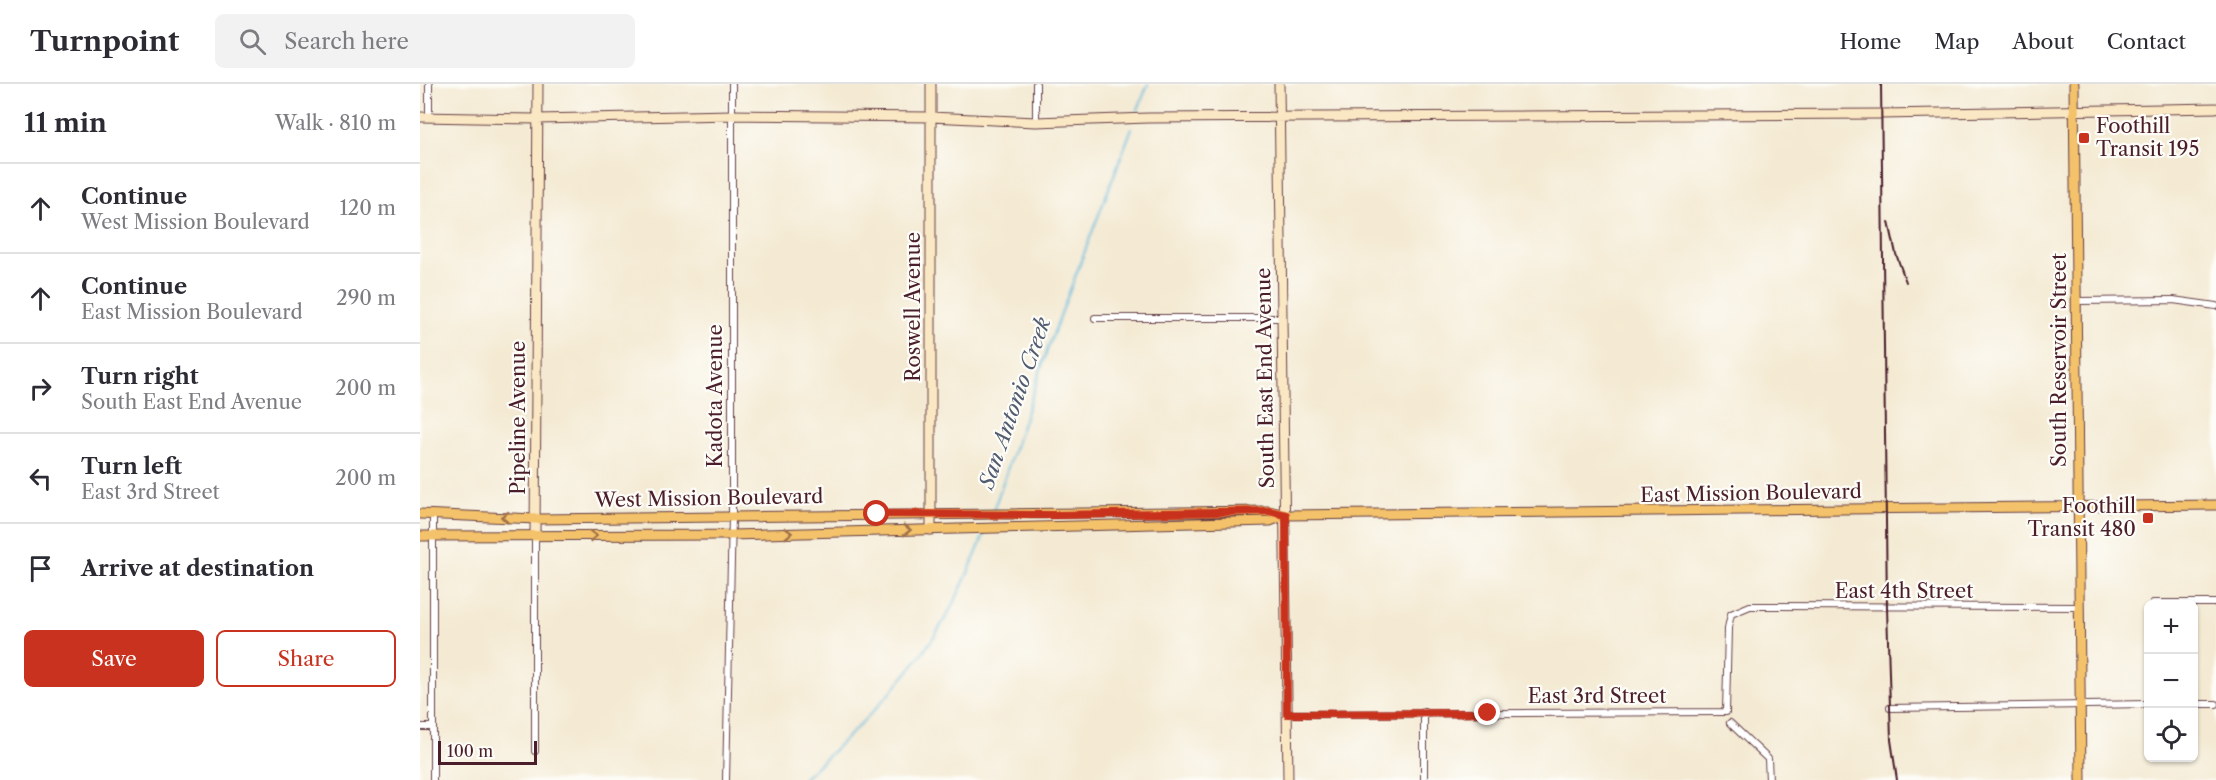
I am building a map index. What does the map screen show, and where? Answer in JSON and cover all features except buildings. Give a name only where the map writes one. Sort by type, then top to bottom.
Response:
[{"type":"main road","name":"South Reservoir Street","points":[[2074,84],[2081,780]]},
{"type":"main road","name":"East Mission Boulevard","points":[[999,513],[1269,511],[1286,515],[2216,505]]},
{"type":"main road","name":"West Mission Boulevard","points":[[420,514],[536,519],[999,513]]},
{"type":"main road","name":"East Mission Boulevard","points":[[420,536],[730,535],[1270,521],[1286,515]]},
{"type":"street","points":[[429,84],[425,117],[537,119],[732,115],[931,117],[1036,122],[1126,119],[1881,114],[2216,108]]},
{"type":"street","name":"Pipeline Avenue","points":[[536,751],[538,84]]},
{"type":"street","name":"Kadota Avenue","points":[[726,780],[732,516],[732,84]]},
{"type":"street","name":"Roswell Avenue","points":[[931,530],[932,84]]},
{"type":"street","points":[[1036,84],[1036,122]]},
{"type":"street","name":"South East End Avenue","points":[[1279,84],[1288,780]]},
{"type":"street","points":[[2077,301],[2173,300],[2216,306]]},
{"type":"street","points":[[1095,318],[1281,318]]},
{"type":"street","points":[[433,514],[433,780]]},
{"type":"street","points":[[2198,603],[2216,603]]},
{"type":"street","name":"East 4th Street","points":[[1726,712],[1728,628],[1731,614],[1750,606],[2079,607]]},
{"type":"street","points":[[1890,708],[2144,704]]},
{"type":"street","points":[[2198,704],[2216,704]]},
{"type":"street","points":[[1424,712],[1424,780]]},
{"type":"street","name":"East 3rd Street","points":[[1287,714],[1726,712]]},
{"type":"street","points":[[1730,723],[1768,759],[1769,780]]},
{"type":"street","points":[[420,727],[432,727]]},
{"type":"waterway","name":"San Antonio Creek","points":[[1137,112],[1148,84]]},
{"type":"waterway","name":"San Antonio Creek","points":[[993,512],[1049,345],[1132,128]]},
{"type":"waterway","name":"San Antonio Creek","points":[[802,780],[873,711],[921,655],[943,623],[969,572],[985,532]]},
{"type":"railway","points":[[1881,84],[1887,608],[1891,740],[1897,780]]},
{"type":"railway","points":[[1889,222],[1896,254],[1906,282]]},
{"type":"place","name":"Foothill Transit 195","points":[[2084,138]]},
{"type":"place","name":"Foothill Transit 480","points":[[2148,518]]},
{"type":"route","points":[[877,514],[1056,515],[1269,511],[1286,515],[1287,714],[1488,713]]}]
